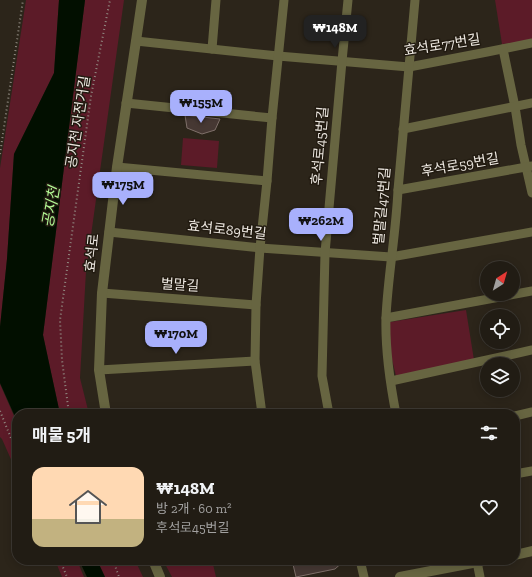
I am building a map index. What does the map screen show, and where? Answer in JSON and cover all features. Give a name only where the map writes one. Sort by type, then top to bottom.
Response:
[{"type":"street","name":"효석로","points":[[105,409],[99,370],[102,293],[117,167],[142,0]]},
{"type":"street","points":[[212,49],[216,0]]},
{"type":"street","points":[[261,409],[255,361],[256,305],[260,248],[268,181],[272,118],[284,0]]},
{"type":"street","name":"후석로45번길","points":[[328,409],[322,376],[325,253],[348,0]]},
{"type":"street","name":"벌말길47번길","points":[[395,409],[386,341],[386,318],[415,0]]},
{"type":"street","name":"효석로77번길","points":[[136,41],[278,56],[409,66],[532,43]]},
{"type":"street","points":[[503,49],[521,145],[529,167],[532,193]]},
{"type":"street","points":[[126,103],[272,118]]},
{"type":"street","points":[[403,129],[532,103]]},
{"type":"street","points":[[117,167],[268,181]]},
{"type":"street","name":"후석로59번길","points":[[398,190],[529,167]]},
{"type":"street","name":"효석로89번길","points":[[109,232],[260,248],[391,257],[532,232]]},
{"type":"street","points":[[386,318],[532,291]]},
{"type":"street","name":"벌말길","points":[[102,293],[256,305]]},
{"type":"street","points":[[391,381],[532,350]]},
{"type":"street","points":[[99,370],[255,361]]},
{"type":"street","points":[[520,415],[532,412]]},
{"type":"street","points":[[520,473],[532,471]]},
{"type":"street","points":[[520,554],[532,552]]},
{"type":"street","points":[[155,565],[160,577]]},
{"type":"street","points":[[361,565],[364,577]]},
{"type":"street","points":[[400,577],[462,565]]},
{"type":"street","points":[[478,565],[480,577]]},
{"type":"path","points":[[0,154],[23,0]]},
{"type":"path","name":"공지천 자전거길","points":[[68,409],[62,360],[60,320],[90,96],[110,0]]},
{"type":"path","points":[[0,411],[12,441]]},
{"type":"path","points":[[62,565],[67,577]]},
{"type":"path","points":[[115,565],[119,577]]},
{"type":"shaded area","points":[[26,0],[59,0],[54,73],[14,154],[7,259],[0,327],[0,168]]},
{"type":"shaded area","points":[[85,0],[124,0],[86,271],[80,378],[88,409],[59,409],[43,335]]},
{"type":"shaded area","points":[[495,0],[532,0],[532,42],[502,44]]},
{"type":"shaded area","points":[[183,138],[219,141],[217,168],[181,165]]},
{"type":"shaded area","points":[[466,310],[474,360],[396,376],[389,347],[390,322]]},
{"type":"shaded area","points":[[0,384],[12,412],[12,462],[0,437]]},
{"type":"shaded area","points":[[57,565],[79,565],[84,577],[62,577]]},
{"type":"shaded area","points":[[99,565],[137,565],[143,577],[105,577]]},
{"type":"shaded area","points":[[166,565],[213,565],[216,577],[172,577]]},
{"type":"water","name":"공지천","points":[[59,0],[85,0],[43,335],[59,409],[12,410],[0,383],[0,327],[7,259],[14,154],[54,73]]},
{"type":"water","points":[[81,565],[99,565],[105,577],[87,577]]},
{"type":"building","points":[[185,115],[220,119],[215,130],[202,134],[187,128]]},
{"type":"building","points":[[293,565],[339,565],[335,569],[296,577]]}]
